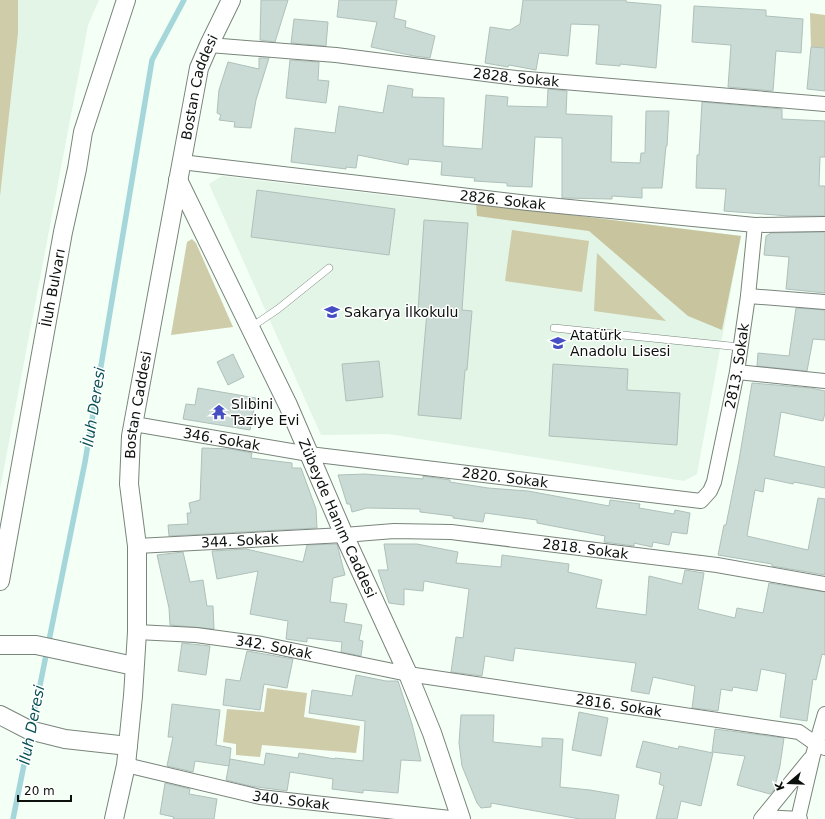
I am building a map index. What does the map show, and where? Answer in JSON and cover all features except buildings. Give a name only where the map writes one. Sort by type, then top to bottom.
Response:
[{"type":"street","name":"İluh Bulvarı","points":[[0,581],[63,232],[77,169],[83,132],[126,0]]},
{"type":"street","name":"Bostan Caddesi","points":[[114,819],[126,765],[133,696],[137,632],[137,546],[128,484],[131,436],[199,68],[208,45],[231,0]]},
{"type":"street","name":"2828. Sokak","points":[[208,45],[336,55],[516,78],[825,104]]},
{"type":"street","name":"2826. Sokak","points":[[181,162],[528,203],[755,226],[825,224]]},
{"type":"street","name":"Zübeyde Hanım Caddesi","points":[[178,180],[288,405],[344,535],[408,674],[432,733],[460,819]]},
{"type":"street","name":"2813. Sokak","points":[[701,501],[710,491],[714,482],[737,372],[748,296],[755,226]]},
{"type":"street","points":[[748,296],[825,302]]},
{"type":"street","points":[[737,372],[825,381]]},
{"type":"street","name":"346. Sokak","points":[[134,424],[309,454]]},
{"type":"street","name":"2820. Sokak","points":[[309,454],[701,501]]},
{"type":"street","name":"2818. Sokak","points":[[344,535],[394,531],[451,532],[717,565],[825,584]]},
{"type":"street","name":"344. Sokak","points":[[137,546],[344,535]]},
{"type":"street","name":"342. Sokak","points":[[137,632],[196,635],[262,644],[408,674]]},
{"type":"street","points":[[0,645],[36,645],[134,666]]},
{"type":"street","name":"2816. Sokak","points":[[408,674],[799,732],[818,749]]},
{"type":"street","points":[[762,818],[799,819],[818,749],[825,714]]},
{"type":"street","points":[[0,715],[29,730],[65,739],[128,746]]},
{"type":"street","points":[[762,818],[818,749]]},
{"type":"street","name":"340. Sokak","points":[[126,765],[260,797],[460,819]]},
{"type":"lane","points":[[250,328],[278,309],[329,268]]},
{"type":"lane","points":[[554,328],[740,347]]},
{"type":"shaded area","points":[[0,0],[99,0],[88,25],[0,489]]},
{"type":"shaded area","points":[[0,0],[18,0],[18,33],[0,196]]},
{"type":"shaded area","points":[[810,13],[825,15],[825,48],[811,47]]},
{"type":"shaded area","name":"Atatürk Anadolu Lisesi","points":[[222,176],[409,198],[476,203],[741,236],[697,474],[684,481],[388,434],[321,435],[209,184]]},
{"type":"shaded area","points":[[476,203],[741,236],[722,330],[688,316],[589,231],[477,216]]},
{"type":"shaded area","points":[[512,230],[589,241],[582,292],[505,281]]},
{"type":"shaded area","points":[[192,239],[196,243],[233,327],[171,335],[187,242]]},
{"type":"shaded area","points":[[597,253],[666,321],[594,311]]},
{"type":"shaded area","points":[[267,688],[307,693],[304,717],[360,726],[356,753],[262,745],[260,757],[236,755],[236,744],[223,742],[227,709],[264,712]]},
{"type":"waterway","name":"İluh Deresi","points":[[13,819],[85,462],[152,60],[184,0]]},
{"type":"place","name":"Sakarya İlkokulu","points":[[332,312]]},
{"type":"place","name":"Atatürk Anadolu Lisesi","points":[[558,343]]},
{"type":"place","name":"Slıbini Taziye Evi","points":[[219,412]]}]
